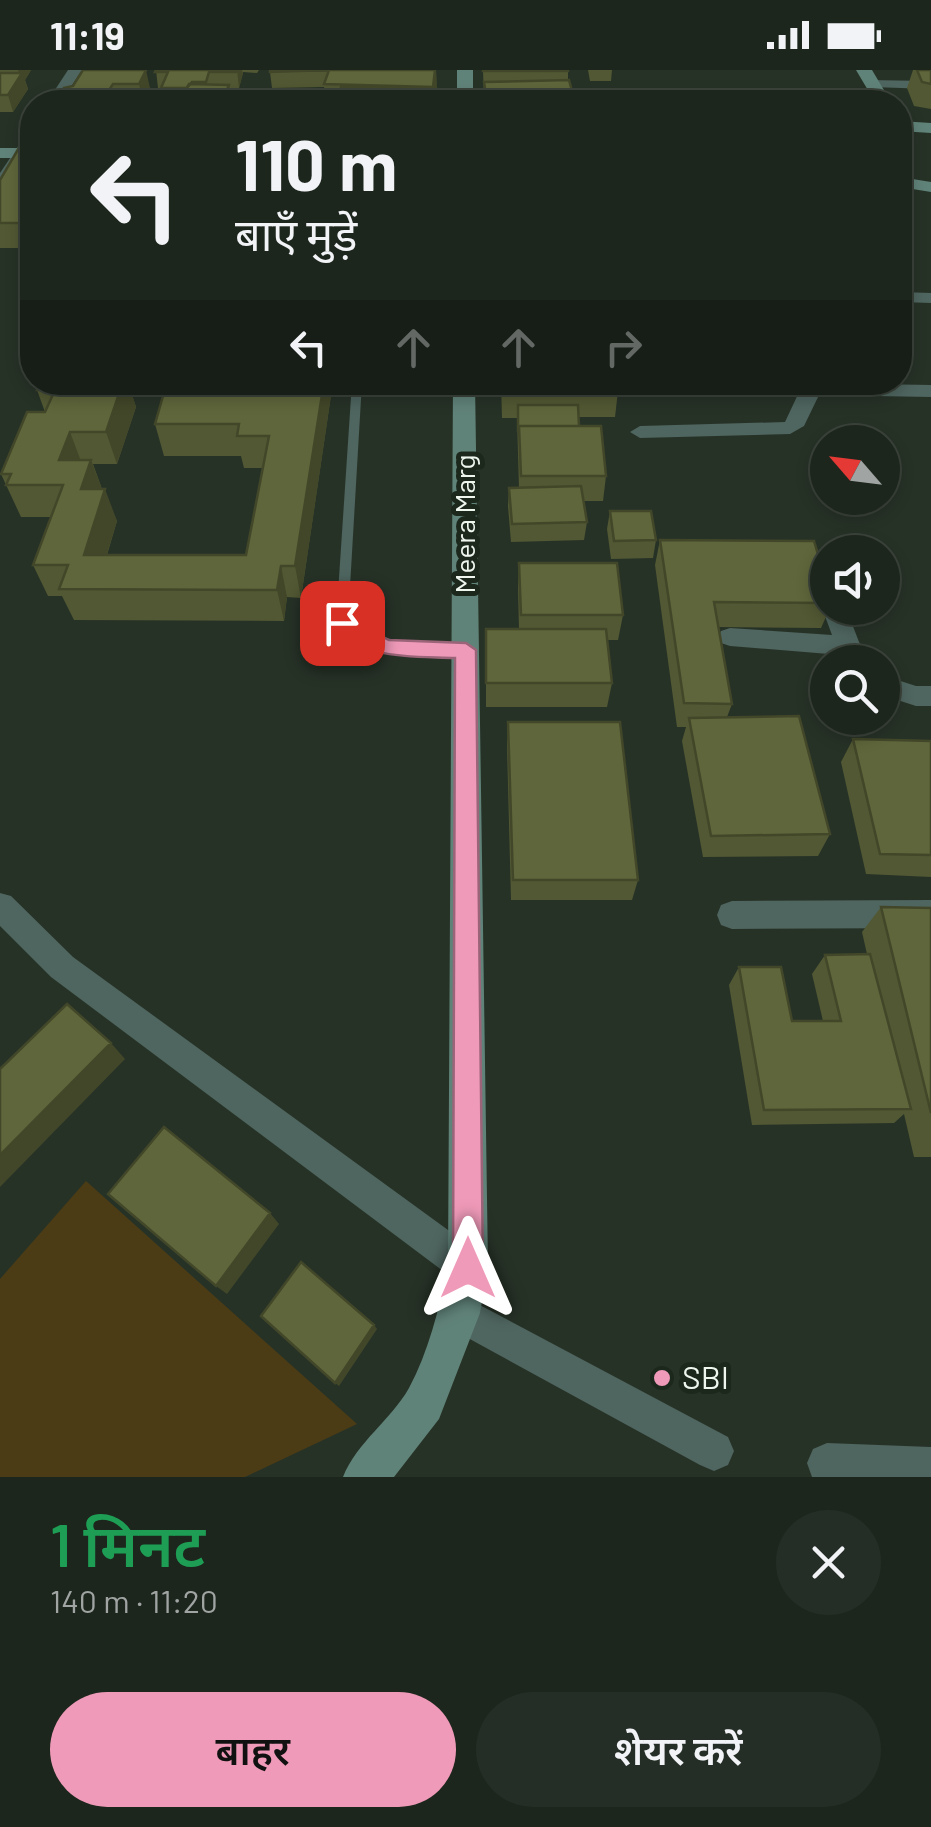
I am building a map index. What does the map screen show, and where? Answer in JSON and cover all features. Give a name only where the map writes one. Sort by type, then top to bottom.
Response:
[{"type":"street","points":[[868,76],[931,85]]},
{"type":"street","points":[[0,184],[20,161]]},
{"type":"street","points":[[926,187],[931,206]]},
{"type":"street","name":"Meera Marg","points":[[365,1477],[424,1404],[459,1314],[468,1268],[464,395]]},
{"type":"street","points":[[640,432],[790,428],[798,422],[807,395]]},
{"type":"street","points":[[730,637],[810,648]]},
{"type":"street","points":[[900,691],[931,696]]},
{"type":"street","points":[[0,906],[62,967],[468,1268]]},
{"type":"street","points":[[732,916],[931,914]]},
{"type":"street","points":[[459,1314],[714,1451]]},
{"type":"street","points":[[827,1463],[931,1468]]},
{"type":"lane","points":[[356,395],[342,623],[364,639],[388,648],[466,650]]},
{"type":"shaded area","points":[[86,1181],[357,1424],[245,1477],[0,1477],[0,1279]]},
{"type":"building","points":[[83,70],[146,70],[139,84],[113,84],[109,90],[64,90],[73,86]]},
{"type":"building","points":[[156,70],[237,70],[209,72],[206,82],[192,82],[187,88],[161,88],[168,72]]},
{"type":"building","points":[[329,70],[435,70],[433,87],[324,84]]},
{"type":"building","points":[[568,70],[568,71],[483,71]]},
{"type":"building","points":[[917,70],[931,70],[931,84],[922,82]]},
{"type":"building","points":[[0,73],[22,73],[8,95],[0,95]]},
{"type":"building","points":[[569,80],[572,90],[485,90],[484,82]]},
{"type":"building","points":[[189,84],[229,85],[227,90],[174,90],[186,89]]},
{"type":"building","points":[[341,87],[437,89],[437,90],[340,90]]},
{"type":"building","points":[[20,146],[20,223],[0,223],[0,180]]},
{"type":"building","points":[[53,395],[119,395],[106,432],[70,432],[59,460],[91,460],[81,489],[105,489],[84,555],[246,555],[269,436],[237,436],[239,424],[155,424],[163,395],[322,395],[295,566],[281,566],[277,590],[59,589],[68,565],[33,565],[63,485],[6,485],[11,474],[1,474],[27,412],[45,412]]},
{"type":"building","points":[[518,405],[578,405],[579,426],[519,426],[518,432]]},
{"type":"building","points":[[519,426],[601,426],[606,476],[521,476]]},
{"type":"building","points":[[581,486],[587,522],[512,524],[509,488]]},
{"type":"building","points":[[610,511],[651,511],[656,540],[614,541]]},
{"type":"building","points":[[660,540],[810,541],[810,603],[714,602],[732,704],[684,703]]},
{"type":"building","points":[[519,563],[617,563],[623,615],[521,615]]},
{"type":"building","points":[[486,629],[606,629],[612,683],[486,683]]},
{"type":"building","points":[[799,716],[830,834],[711,836],[689,718]]},
{"type":"building","points":[[508,722],[620,722],[638,880],[513,880]]},
{"type":"building","points":[[853,739],[931,741],[931,855],[880,854]]},
{"type":"building","points":[[881,907],[931,908],[931,1113]]},
{"type":"building","points":[[870,954],[911,1109],[764,1110],[739,967],[781,967],[792,1021],[841,1021],[825,955]]},
{"type":"building","points":[[67,1004],[111,1043],[0,1155],[0,1069]]},
{"type":"building","points":[[164,1127],[270,1213],[216,1286],[108,1194]]},
{"type":"building","points":[[301,1262],[374,1325],[335,1383],[261,1316]]},
{"type":"place","name":"SBI","points":[[662,1378]]},
{"type":"route","points":[[342,623],[364,639],[388,648],[466,650],[468,1268]]}]
